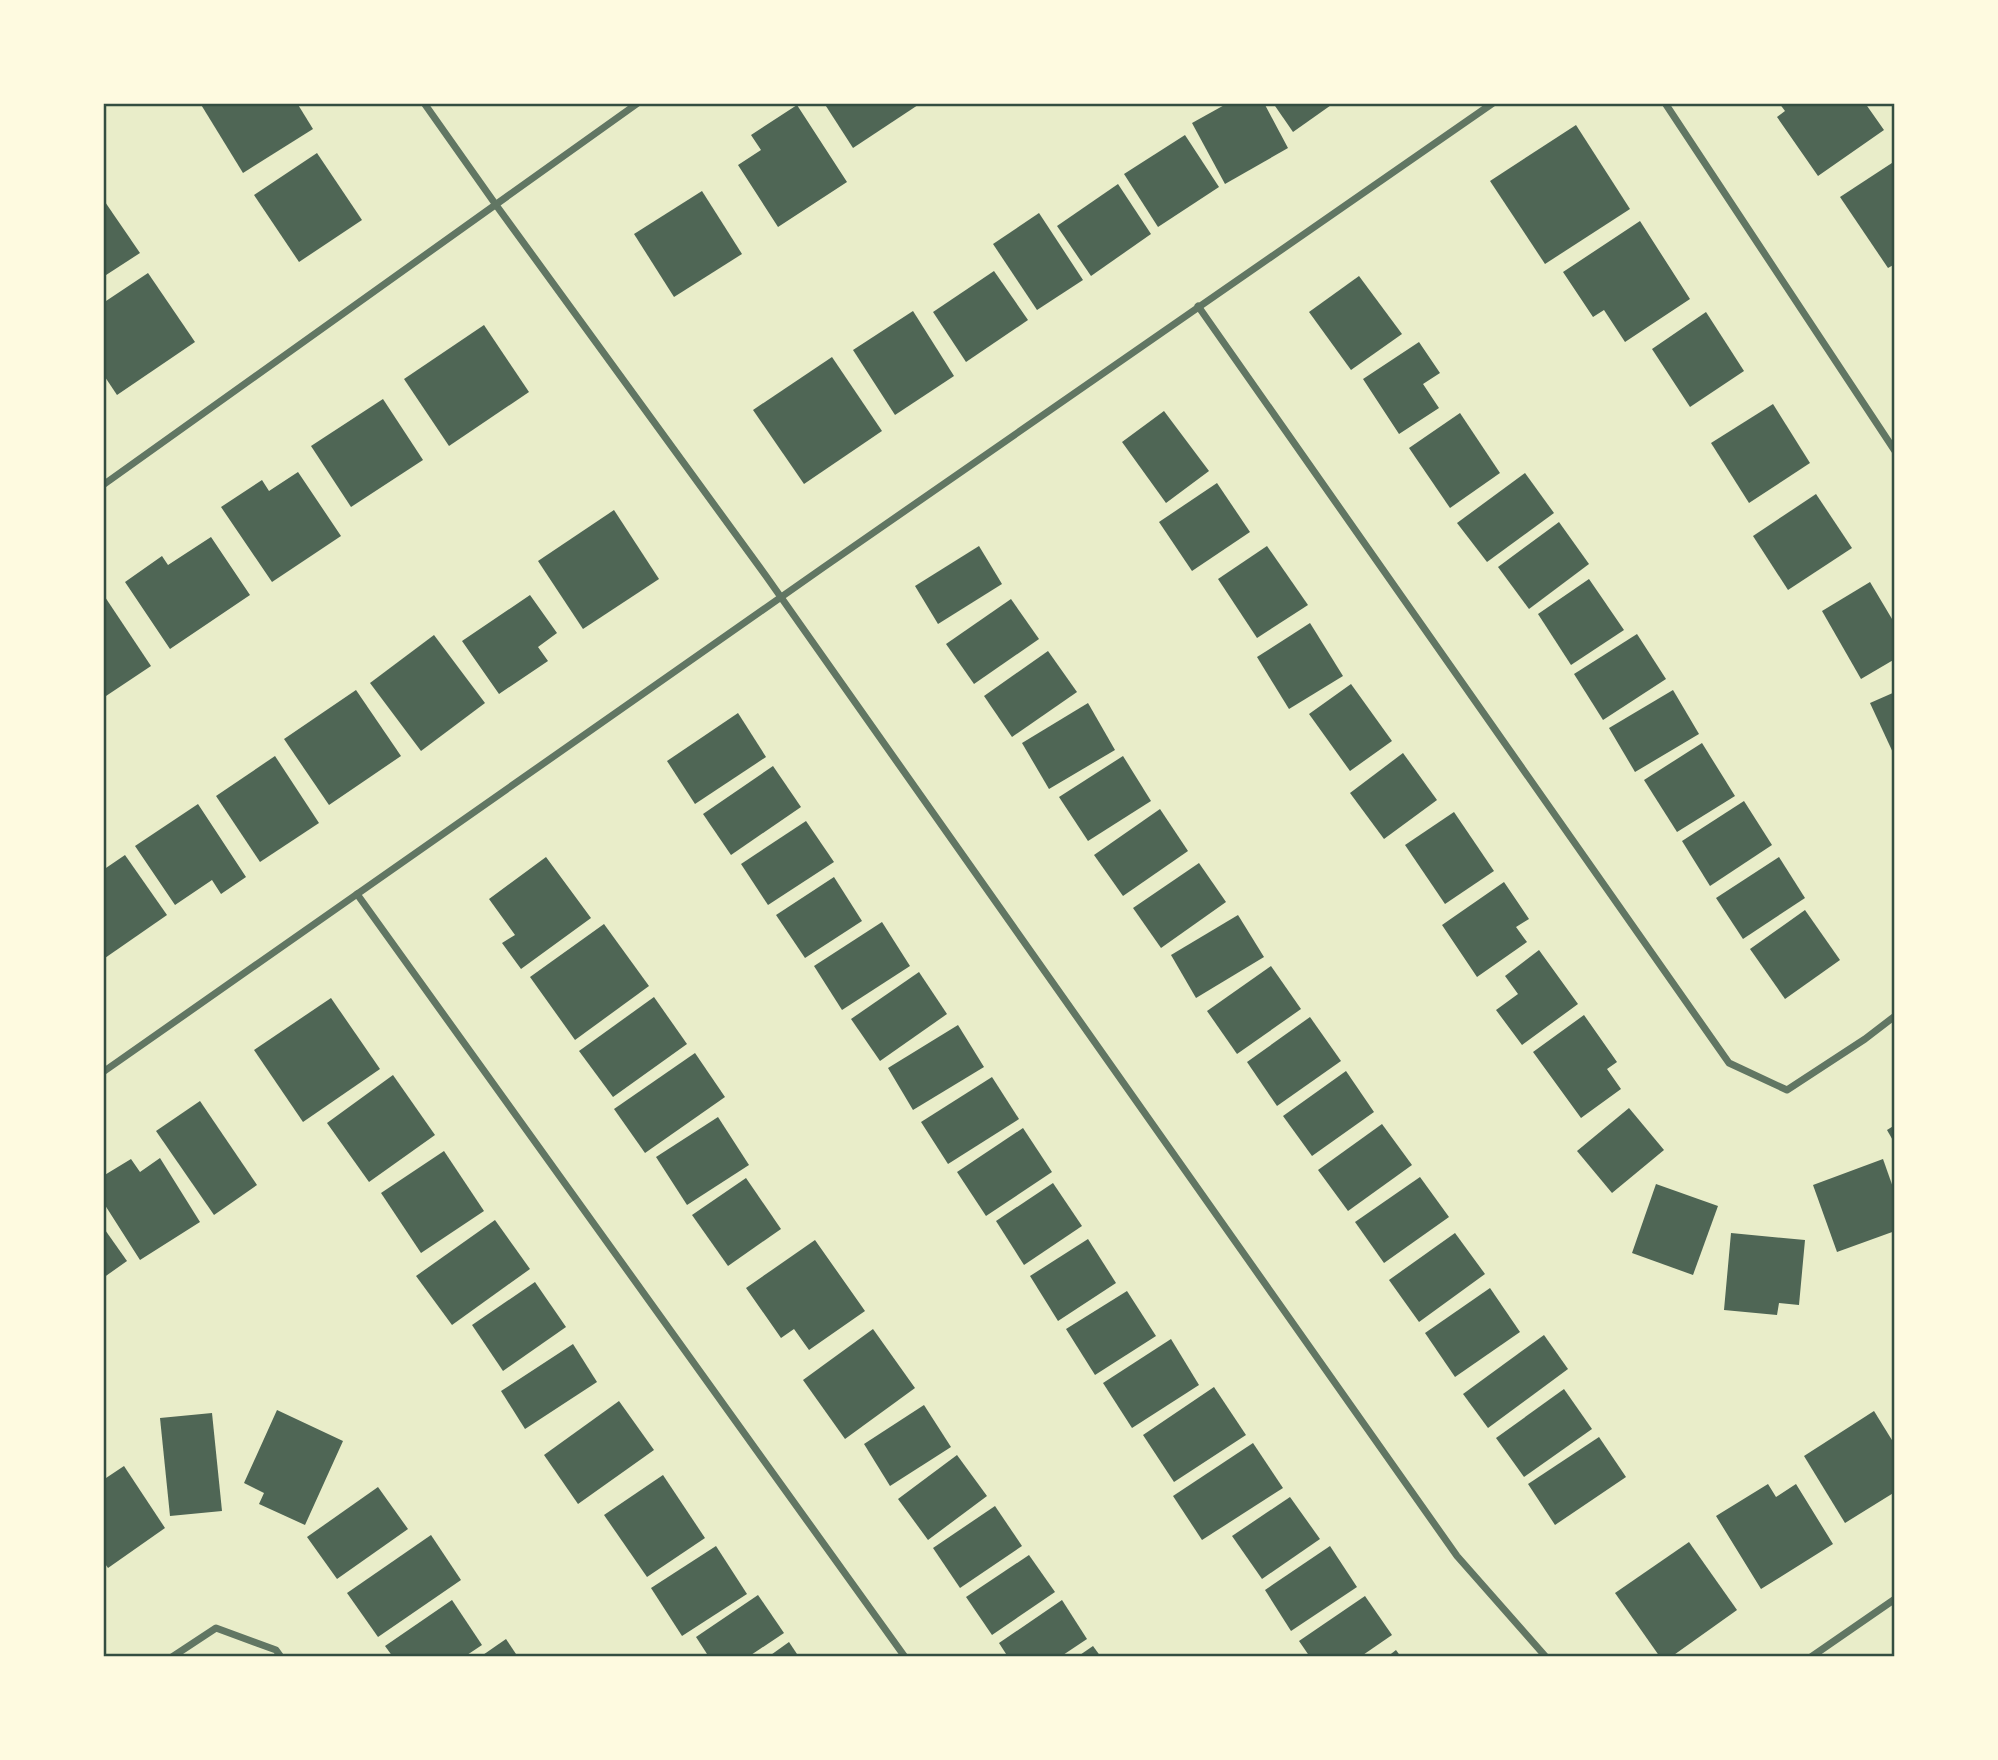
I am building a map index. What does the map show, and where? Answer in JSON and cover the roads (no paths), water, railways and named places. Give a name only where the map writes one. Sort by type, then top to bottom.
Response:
[{"type":"street","points":[[424,103],[781,597],[1457,1556],[1546,1657]]},
{"type":"street","points":[[103,485],[638,103]]},
{"type":"street","points":[[103,1072],[1198,306],[1493,103]]},
{"type":"street","points":[[1665,103],[1895,450]]},
{"type":"street","points":[[1198,306],[1729,1063],[1787,1090],[1895,1016]]},
{"type":"street","points":[[357,894],[905,1657]]},
{"type":"street","points":[[1811,1657],[1895,1599]]},
{"type":"street","points":[[172,1657],[216,1628],[276,1650],[281,1657]]}]
